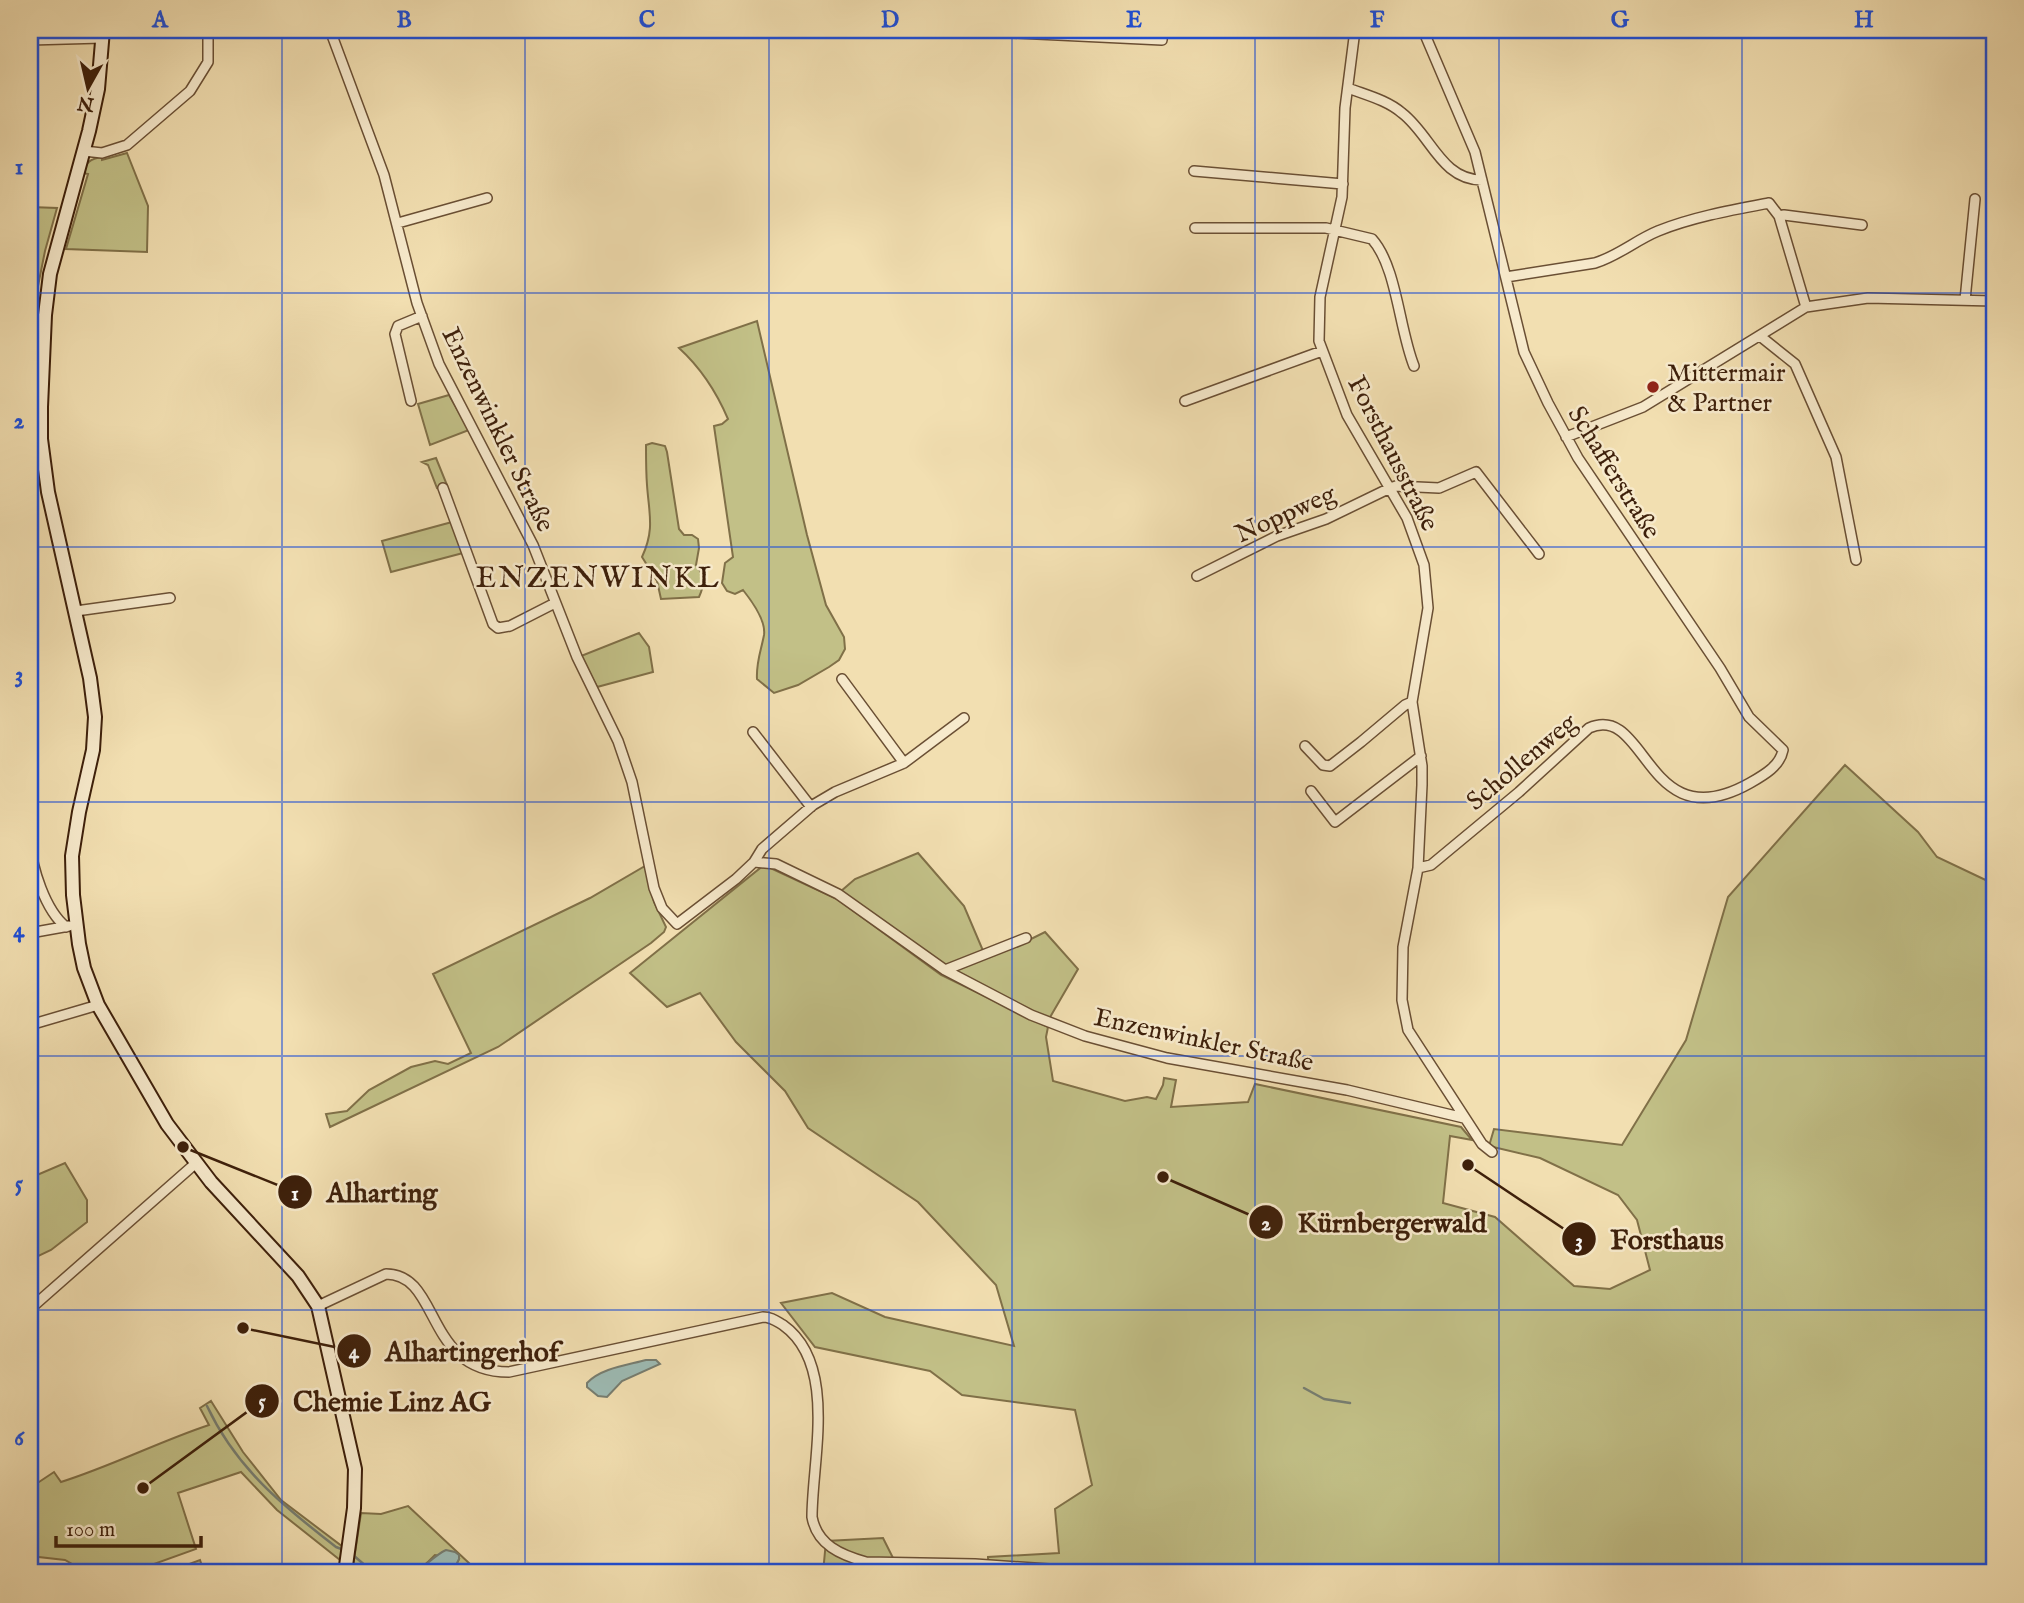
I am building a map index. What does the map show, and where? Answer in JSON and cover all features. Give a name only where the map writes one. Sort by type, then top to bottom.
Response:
[{"type":"street","points":[[84,151],[102,153],[127,145],[190,90],[208,62],[208,30]]},
{"type":"street","name":"Enzenwinkler Straße","points":[[330,30],[371,138],[398,223],[422,316],[443,373],[533,545],[577,657],[618,741],[632,782],[654,888],[662,908],[677,924],[754,862],[776,864],[838,894],[945,970],[1031,1015],[1084,1036],[1126,1049],[1347,1090],[1464,1118]]},
{"type":"street","points":[[951,30],[1060,32],[1163,40],[1163,30]]},
{"type":"street","name":"Forsthausstraße","points":[[1355,30],[1348,88],[1343,184],[1336,229],[1320,297],[1317,328],[1322,351],[1347,415],[1407,519],[1420,551],[1428,596],[1427,618],[1412,702],[1422,785],[1418,868],[1403,947],[1402,1000],[1408,1030],[1464,1118],[1482,1144],[1492,1152]]},
{"type":"street","name":"Schafferstraße","points":[[1423,30],[1466,127],[1528,363],[1566,437],[1637,548],[1720,668],[1749,717],[1783,750]]},
{"type":"street","points":[[30,40],[102,34],[96,97],[84,151],[56,246],[47,291],[36,458],[75,611],[90,678],[95,717],[93,750],[72,856],[71,926],[98,1004],[167,1124],[211,1182],[298,1276],[318,1306],[354,1461],[355,1496],[345,1571]]},
{"type":"street","points":[[1348,88],[1397,108],[1421,131],[1450,170],[1463,177],[1482,180]]},
{"type":"street","points":[[1194,171],[1343,184]]},
{"type":"street","points":[[398,223],[487,198]]},
{"type":"street","points":[[1965,300],[1975,199]]},
{"type":"street","points":[[1506,277],[1595,263],[1608,259],[1636,240],[1660,230],[1769,203],[1779,216],[1806,307]]},
{"type":"street","points":[[1779,216],[1862,225]]},
{"type":"street","points":[[1195,228],[1309,227],[1336,229],[1366,236],[1377,245],[1390,274],[1402,329],[1414,366]]},
{"type":"street","points":[[1566,437],[1643,407],[1806,307],[1868,298],[1994,301]]},
{"type":"street","name":"Enzenwinkler Straße","points":[[411,401],[395,334],[398,326],[422,316]]},
{"type":"street","points":[[1760,336],[1795,364],[1836,457],[1856,560]]},
{"type":"street","points":[[1185,401],[1322,351]]},
{"type":"street","points":[[1390,488],[1396,485],[1438,488],[1476,472],[1539,554]]},
{"type":"street","points":[[443,488],[494,624],[498,628],[510,626],[555,603]]},
{"type":"street","name":"Noppweg","points":[[1198,576],[1277,536],[1326,519],[1390,488]]},
{"type":"street","points":[[75,611],[170,598]]},
{"type":"street","points":[[842,679],[904,763]]},
{"type":"street","points":[[1305,746],[1322,765],[1335,763],[1412,702]]},
{"type":"street","points":[[754,862],[762,849],[811,807],[835,792],[904,763],[964,718]]},
{"type":"street","name":"Schollenweg","points":[[1418,868],[1431,865],[1519,792],[1589,728],[1596,725],[1618,727],[1629,737],[1658,777],[1687,796],[1697,798],[1719,795],[1750,782],[1779,762],[1783,750]]},
{"type":"street","points":[[753,732],[811,807]]},
{"type":"street","points":[[1311,791],[1335,822],[1420,756]]},
{"type":"street","points":[[30,842],[33,869],[58,918],[71,926]]},
{"type":"street","points":[[30,933],[71,926]]},
{"type":"street","points":[[945,970],[1026,938]]},
{"type":"street","points":[[30,1025],[98,1004]]},
{"type":"street","points":[[30,1309],[196,1163]]},
{"type":"street","points":[[318,1306],[386,1275],[397,1274],[406,1278],[420,1293],[448,1344],[465,1361],[479,1369],[492,1372],[520,1370],[769,1317],[799,1339],[807,1353],[813,1376],[818,1427],[812,1517],[814,1528],[826,1544],[852,1558],[874,1563],[975,1564],[1049,1569],[1062,1573]]},
{"type":"shaded area","points":[[127,153],[148,206],[147,252],[66,249],[88,174],[83,173],[86,166],[94,159],[102,157],[102,160]]},
{"type":"shaded area","points":[[30,207],[57,208],[38,286],[30,297]]},
{"type":"shaded area","points":[[757,321],[807,535],[826,605],[844,637],[845,649],[839,660],[829,667],[798,685],[774,693],[757,679],[764,635],[760,617],[743,590],[735,594],[727,591],[722,583],[725,563],[733,557],[714,426],[728,419],[707,380],[679,348]]},
{"type":"shaded area","points":[[449,395],[469,430],[430,445],[418,404]]},
{"type":"shaded area","points":[[652,443],[665,446],[667,452],[679,529],[684,535],[692,535],[698,539],[696,565],[703,580],[699,597],[661,599],[657,581],[642,557],[649,538],[650,521],[646,445]]},
{"type":"shaded area","points":[[436,458],[447,485],[437,488],[428,465],[422,462]]},
{"type":"shaded area","points":[[452,522],[463,553],[391,572],[382,541]]},
{"type":"shaded area","points":[[639,633],[649,647],[653,672],[597,687],[581,656]]},
{"type":"shaded area","points":[[1845,765],[1918,832],[1937,857],[1994,884],[1994,1573],[989,1573],[988,1557],[1059,1553],[1055,1509],[1092,1485],[1075,1410],[962,1395],[930,1371],[815,1347],[781,1303],[832,1293],[885,1317],[1014,1346],[996,1285],[918,1202],[808,1128],[785,1091],[736,1042],[700,993],[667,1007],[630,973],[764,865],[837,899],[941,975],[1048,1027],[1046,1037],[1053,1081],[1125,1101],[1147,1097],[1156,1099],[1164,1078],[1176,1080],[1171,1107],[1248,1102],[1255,1084],[1461,1127],[1472,1140],[1450,1136],[1443,1203],[1495,1217],[1574,1286],[1610,1289],[1650,1270],[1637,1220],[1618,1195],[1540,1158],[1489,1146],[1494,1129],[1622,1145],[1686,1040],[1728,897]]},
{"type":"shaded area","points":[[918,853],[964,906],[984,953],[946,967],[840,892],[855,879]]},
{"type":"shaded area","points":[[645,866],[654,902],[666,927],[651,943],[498,1047],[330,1127],[326,1114],[347,1111],[369,1090],[411,1067],[435,1061],[448,1064],[471,1053],[433,974],[590,898]]},
{"type":"shaded area","points":[[1045,932],[1078,969],[1049,1019],[954,971],[1017,946]]},
{"type":"shaded area","points":[[65,1163],[87,1200],[87,1222],[51,1250],[30,1260],[30,1178]]},
{"type":"shaded area","points":[[211,1401],[243,1452],[281,1500],[343,1547],[340,1560],[277,1510],[241,1472],[178,1493],[196,1549],[129,1573],[88,1573],[65,1560],[30,1556],[30,1488],[54,1472],[61,1482],[209,1425],[200,1408]]},
{"type":"shaded area","points":[[408,1506],[480,1573],[452,1573],[459,1559],[435,1555],[413,1572],[386,1570],[382,1573],[352,1573],[361,1513],[381,1514]]},
{"type":"shaded area","points":[[883,1538],[899,1570],[912,1573],[823,1573],[826,1541]]},
{"type":"shaded area","points":[[200,1560],[202,1566],[184,1573],[165,1573]]},
{"type":"water","points":[[646,1360],[656,1360],[660,1364],[622,1381],[607,1397],[598,1396],[587,1387],[587,1383],[600,1374]]},
{"type":"water","points":[[446,1550],[459,1555],[452,1573],[413,1573],[437,1555]]},
{"type":"waterway","points":[[30,645],[34,803]]},
{"type":"waterway","points":[[1304,1388],[1324,1399],[1350,1403]]},
{"type":"waterway","points":[[207,1406],[232,1448],[262,1484],[316,1532],[344,1550]]},
{"type":"waterway","points":[[353,1555],[374,1573]]},
{"type":"place","name":"Mittermair & Partner","points":[[1653,387]]},
{"type":"place","name":"Alharting","points":[[183,1147]]},
{"type":"place","name":"Forsthaus","points":[[1468,1165]]},
{"type":"place","name":"Kürnbergerwald","points":[[1163,1177]]},
{"type":"place","name":"Alhartingerhof","points":[[243,1328]]},
{"type":"place","name":"Chemie Linz AG","points":[[143,1488]]},
{"type":"district","name":"ENZENWINKL","points":[[598,577]]}]
